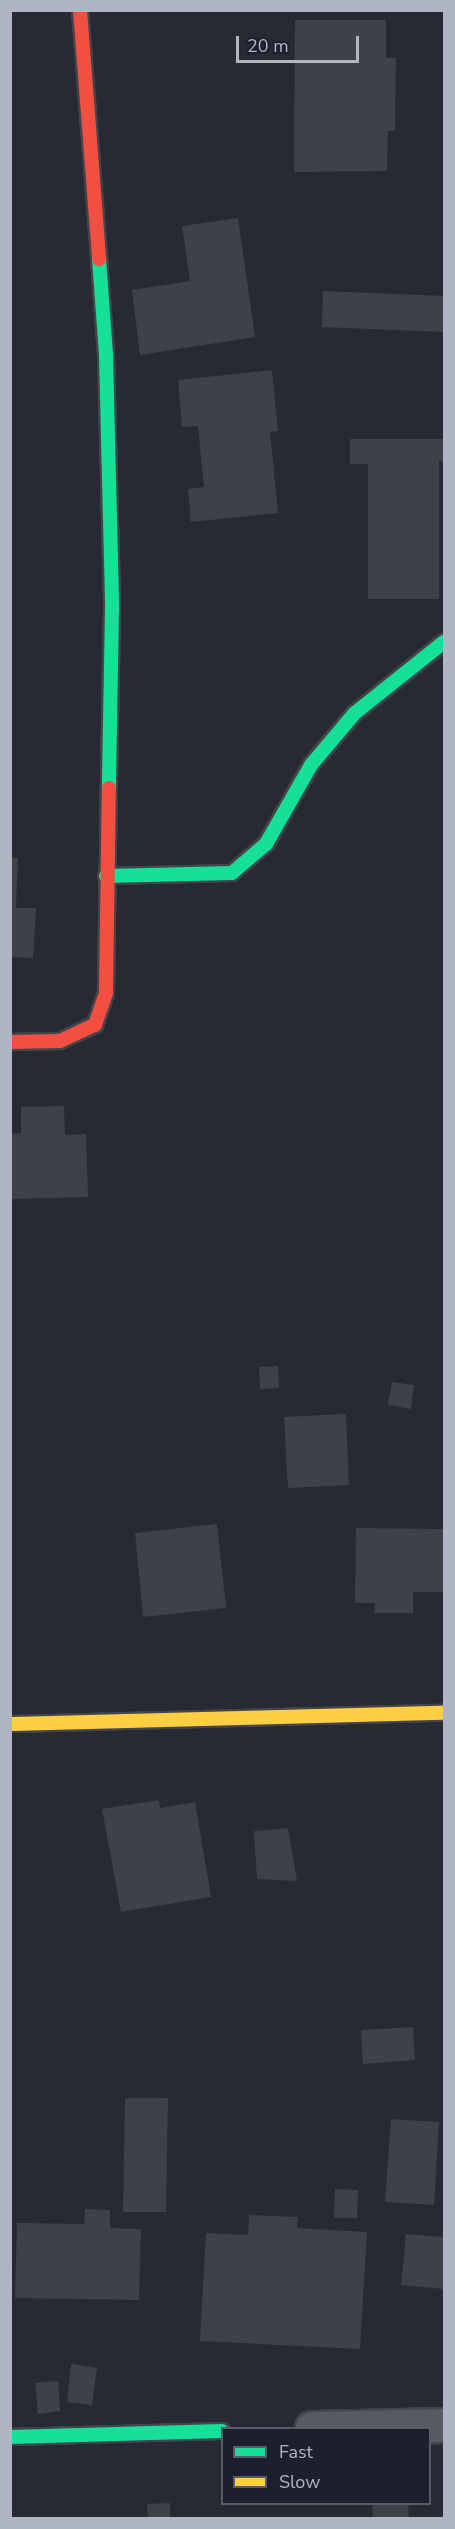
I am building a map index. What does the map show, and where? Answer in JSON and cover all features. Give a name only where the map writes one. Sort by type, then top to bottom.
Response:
[{"type":"street","points":[[10,1042],[60,1041],[95,1025],[106,993],[106,876],[112,609],[106,355],[80,10]]},
{"type":"street","points":[[106,876],[232,873],[266,844],[311,765],[355,713],[444,642]]},
{"type":"street","points":[[10,1724],[444,1713]]},
{"type":"street","points":[[356,2427],[444,2425]]},
{"type":"street","points":[[10,2437],[221,2431]]},
{"type":"building","points":[[295,20],[386,20],[386,58],[396,58],[395,131],[388,131],[387,171],[294,172]]},
{"type":"building","points":[[238,218],[255,337],[140,355],[132,290],[190,281],[182,226]]},
{"type":"building","points":[[323,291],[444,296],[444,332],[322,327]]},
{"type":"building","points":[[272,370],[278,431],[270,432],[278,513],[191,522],[188,489],[204,487],[198,426],[182,427],[178,380]]},
{"type":"building","points":[[350,439],[444,439],[444,461],[439,461],[439,599],[368,599],[368,464],[350,464]]},
{"type":"building","points":[[10,858],[18,858],[16,908],[36,908],[33,958],[10,957]]},
{"type":"building","points":[[64,1106],[65,1135],[86,1134],[88,1197],[10,1199],[10,1134],[21,1133],[21,1107]]},
{"type":"building","points":[[278,1366],[279,1388],[260,1389],[259,1367]]},
{"type":"building","points":[[392,1382],[414,1385],[411,1409],[388,1405]]},
{"type":"building","points":[[346,1414],[349,1485],[288,1488],[284,1417]]},
{"type":"building","points":[[217,1524],[226,1608],[143,1617],[135,1533]]},
{"type":"building","points":[[356,1528],[444,1529],[444,1592],[413,1592],[413,1613],[374,1613],[375,1603],[355,1603]]},
{"type":"building","points":[[159,1800],[160,1808],[195,1802],[211,1897],[121,1912],[102,1809]]},
{"type":"building","points":[[288,1828],[297,1881],[257,1879],[254,1831]]},
{"type":"building","points":[[413,2027],[415,2060],[363,2064],[361,2030]]},
{"type":"building","points":[[125,2098],[168,2098],[166,2212],[123,2212]]},
{"type":"building","points":[[391,2119],[439,2122],[434,2205],[385,2202]]},
{"type":"building","points":[[335,2189],[358,2190],[357,2218],[334,2218]]},
{"type":"building","points":[[85,2209],[110,2210],[110,2228],[141,2229],[139,2300],[15,2298],[17,2223],[84,2224]]},
{"type":"building","points":[[249,2215],[298,2217],[297,2228],[367,2232],[360,2349],[200,2341],[206,2233],[248,2235]]},
{"type":"building","points":[[406,2234],[444,2237],[444,2289],[401,2285]]},
{"type":"building","points":[[71,2364],[97,2368],[92,2405],[67,2402]]},
{"type":"building","points":[[58,2381],[60,2411],[38,2414],[35,2383]]},
{"type":"building","points":[[170,2503],[170,2518],[148,2518],[147,2504]]},
{"type":"building","points":[[372,2505],[408,2505],[409,2518],[373,2518]]},
{"type":"traffic: fast","points":[[99,259],[106,355],[112,609],[109,788]]},
{"type":"traffic: fast","points":[[106,876],[232,873],[266,844],[311,765],[355,713],[444,642]]},
{"type":"traffic: fast","points":[[10,2437],[221,2431]]},
{"type":"traffic: slow","points":[[10,1724],[444,1713]]},
{"type":"traffic: jam","points":[[80,10],[99,259]]},
{"type":"traffic: jam","points":[[10,1042],[60,1041],[95,1025],[106,993],[109,788]]}]
